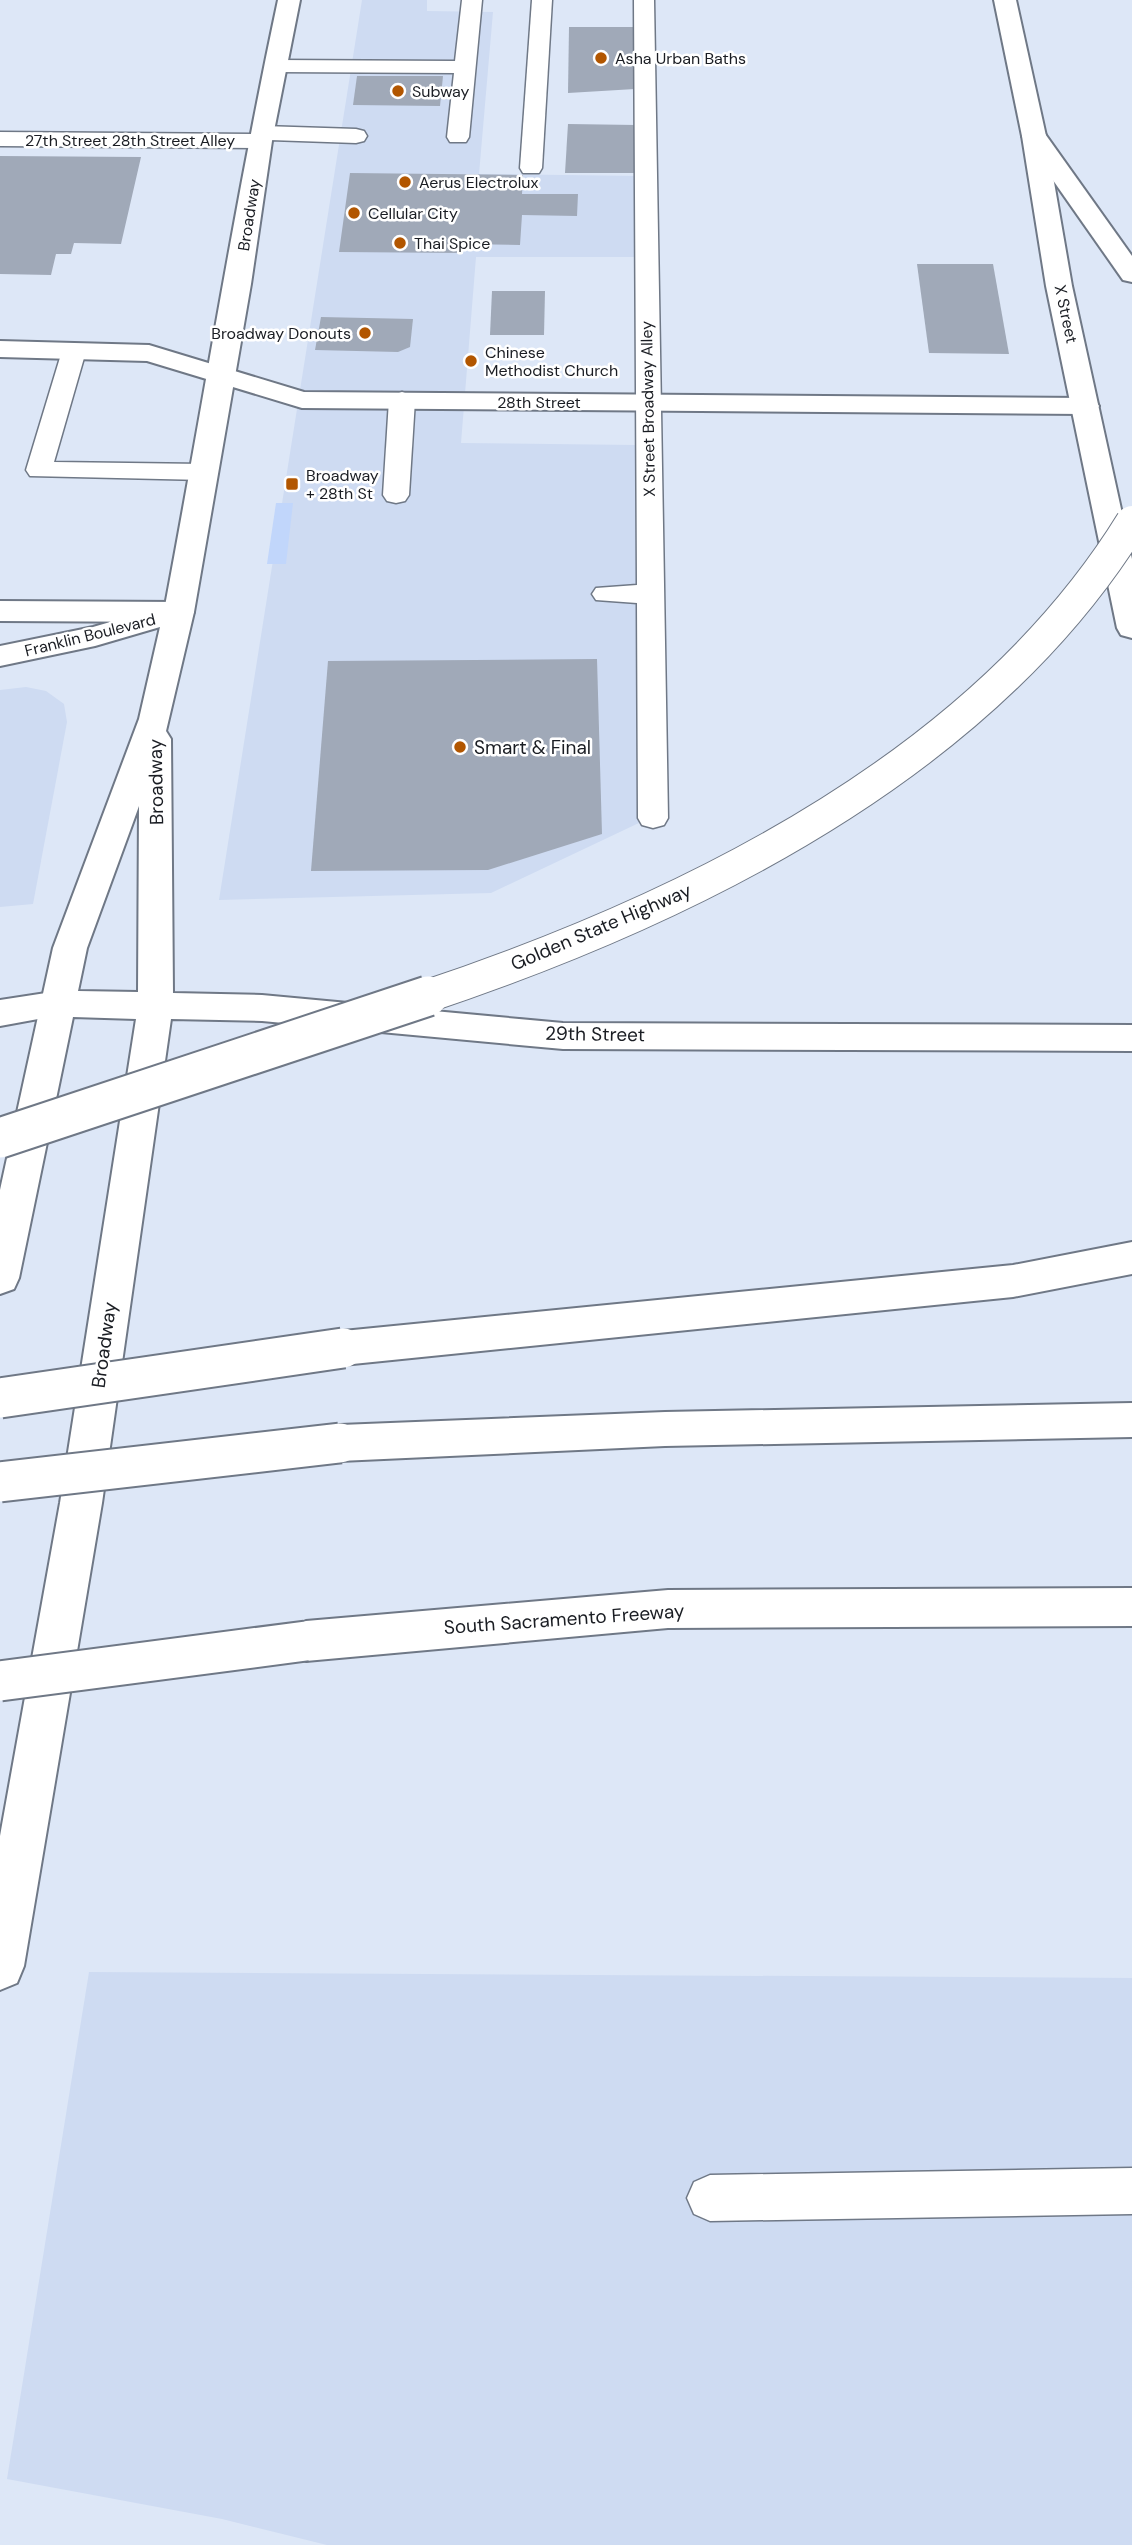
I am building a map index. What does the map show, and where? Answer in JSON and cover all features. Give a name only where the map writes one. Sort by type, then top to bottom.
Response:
[{"type":"main road","name":"Broadway","points":[[0,1278],[70,948],[155,719],[179,612],[262,137],[289,0]]},
{"type":"main road","name":"X Street","points":[[1005,0],[1034,136],[1059,286],[1132,628]]},
{"type":"main road","points":[[1034,136],[1132,274]]},
{"type":"main road","name":"28th Street","points":[[0,349],[149,353],[302,400],[1085,406]]},
{"type":"main road","name":"Golden State Highway","points":[[0,1138],[523,962],[641,914],[748,860],[846,802],[930,742],[1005,679],[1067,616],[1115,551],[1132,522]]},
{"type":"main road","points":[[0,611],[179,612]]},
{"type":"main road","name":"Franklin Boulevard","points":[[0,656],[95,636],[179,612]]},
{"type":"main road","name":"Broadway","points":[[0,1966],[80,1503],[156,1004],[155,719]]},
{"type":"main road","name":"29th Street","points":[[0,1013],[60,1004],[156,1004],[262,1008],[563,1036],[1132,1038]]},
{"type":"main road","points":[[0,1398],[342,1348],[1013,1281],[1132,1258]]},
{"type":"main road","points":[[0,1482],[340,1443],[665,1429],[1132,1420]]},
{"type":"main road","name":"South Sacramento Freeway","points":[[0,1681],[306,1641],[668,1609],[1116,1607]]},
{"type":"lane","points":[[458,137],[472,0]]},
{"type":"lane","points":[[531,168],[542,0]]},
{"type":"lane","name":"X Street Broadway Alley","points":[[644,0],[648,402],[640,498],[650,594],[653,818]]},
{"type":"lane","points":[[277,66],[465,67]]},
{"type":"lane","name":"27th Street 28th Street Alley","points":[[0,139],[356,136]]},
{"type":"lane","points":[[74,351],[39,470],[204,472]]},
{"type":"lane","points":[[396,495],[401,400]]},
{"type":"lane","points":[[606,594],[650,594]]},
{"type":"lane","points":[[710,2198],[1132,2191]]},
{"type":"shaded area","points":[[362,0],[427,0],[427,11],[493,12],[479,174],[638,176],[638,257],[476,257],[461,443],[635,445],[641,822],[491,893],[219,900]]},
{"type":"shaded area","points":[[276,503],[293,503],[286,564],[267,564]]},
{"type":"shaded area","points":[[26,687],[46,691],[64,704],[67,722],[33,904],[0,907],[0,690]]},
{"type":"shaded area","points":[[89,1972],[1132,1978],[1132,2545],[327,2545],[222,2519],[7,2479]]},
{"type":"building","name":"Asha Urban Baths","points":[[569,27],[634,27],[635,89],[568,93]]},
{"type":"building","name":"Subway","points":[[357,76],[443,76],[440,106],[353,105]]},
{"type":"building","points":[[568,124],[636,125],[636,173],[565,173]]},
{"type":"building","points":[[0,156],[141,157],[121,244],[74,243],[71,254],[56,254],[51,275],[0,274]]},
{"type":"building","points":[[350,173],[523,175],[522,194],[578,194],[577,216],[522,215],[520,245],[461,244],[461,253],[339,252]]},
{"type":"building","points":[[917,264],[993,264],[1009,354],[929,353]]},
{"type":"building","points":[[492,291],[545,291],[544,335],[490,335]]},
{"type":"building","name":"Broadway Donouts","points":[[321,317],[413,319],[410,347],[398,352],[315,350]]},
{"type":"building","name":"Smart & Final","points":[[597,659],[602,834],[488,870],[311,871],[328,661]]},
{"type":"place","name":"Asha Urban Baths","points":[[601,58]]},
{"type":"place","name":"Subway","points":[[398,91]]},
{"type":"place","name":"Aerus Electrolux","points":[[405,182]]},
{"type":"place","name":"Cellular City","points":[[354,213]]},
{"type":"place","name":"Thai Spice","points":[[400,243]]},
{"type":"place","name":"Broadway Donouts","points":[[365,333]]},
{"type":"place","name":"Chinese Methodist Church","points":[[471,361]]},
{"type":"place","name":"Broadway + 28th St","points":[[292,484]]},
{"type":"place","name":"Smart & Final","points":[[460,747]]}]
